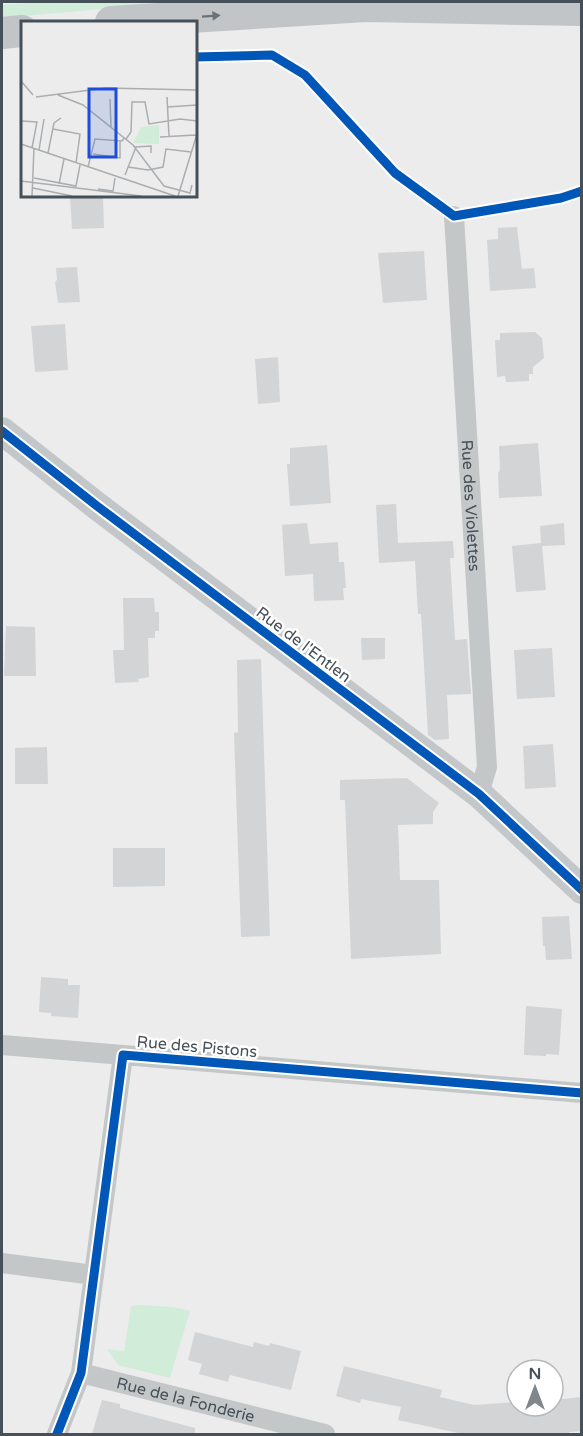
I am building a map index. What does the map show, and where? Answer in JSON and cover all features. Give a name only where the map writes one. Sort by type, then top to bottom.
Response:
[{"type":"main road","points":[[127,21],[366,6],[582,10]]},
{"type":"main road","points":[[2,33],[21,31]]},
{"type":"street","name":"Rue des Violettes","points":[[454,216],[487,767],[478,794]]},
{"type":"street","name":"Rue de l'Entlen","points":[[2,431],[97,506],[478,794],[582,890]]},
{"type":"street","points":[[2,1045],[123,1055]]},
{"type":"street","name":"Rue des Pistons","points":[[57,1434],[81,1372],[123,1055],[582,1093]]},
{"type":"street","points":[[2,1263],[94,1275]]},
{"type":"street","name":"Rue de la Fonderie","points":[[81,1372],[325,1434]]},
{"type":"green space","points":[[40,2],[180,2],[2,18],[2,5]]},
{"type":"green space","points":[[131,1306],[174,1307],[190,1311],[170,1378],[118,1365],[107,1349],[124,1351]]},
{"type":"building","points":[[70,196],[103,196],[104,228],[72,229]]},
{"type":"building","points":[[517,227],[522,269],[534,268],[536,288],[490,291],[487,240],[498,239],[498,228]]},
{"type":"building","points":[[424,251],[427,300],[383,303],[378,253]]},
{"type":"building","points":[[77,267],[80,302],[58,303],[56,268]]},
{"type":"building","points":[[65,324],[68,370],[35,372],[31,326]]},
{"type":"building","points":[[535,332],[542,338],[544,358],[533,367],[533,374],[529,374],[529,381],[506,382],[505,376],[497,377],[495,340],[500,340],[500,333]]},
{"type":"building","points":[[278,357],[280,402],[258,404],[255,359]]},
{"type":"building","points":[[538,443],[542,496],[499,498],[499,446]]},
{"type":"building","points":[[327,445],[331,503],[290,506],[287,464],[290,464],[290,448]]},
{"type":"building","points":[[396,504],[398,543],[453,541],[454,558],[450,558],[455,640],[467,639],[471,694],[447,695],[449,739],[435,740],[428,735],[421,614],[418,614],[415,561],[379,563],[376,505]]},
{"type":"building","points":[[307,523],[310,544],[338,542],[339,562],[344,562],[346,588],[343,588],[344,600],[314,601],[313,574],[285,576],[282,525]]},
{"type":"building","points":[[564,523],[565,545],[542,546],[546,590],[516,592],[512,546],[541,543],[540,526]]},
{"type":"building","points":[[123,598],[154,598],[155,612],[159,612],[159,631],[155,631],[155,638],[148,638],[149,677],[138,679],[139,682],[115,683],[113,650],[124,650]]},
{"type":"building","points":[[6,626],[35,627],[36,676],[4,676]]},
{"type":"building","points":[[361,638],[385,638],[385,659],[362,660]]},
{"type":"building","points":[[552,648],[555,697],[517,699],[514,650]]},
{"type":"building","points":[[261,659],[270,936],[241,937],[234,733],[238,732],[237,660]]},
{"type":"building","points":[[553,744],[556,787],[525,789],[523,746]]},
{"type":"building","points":[[47,747],[48,784],[15,784],[15,748]]},
{"type":"building","points":[[407,778],[439,803],[433,812],[433,824],[398,825],[400,880],[439,880],[441,954],[351,959],[345,800],[340,800],[340,780]]},
{"type":"building","points":[[113,848],[165,848],[165,886],[113,887]]},
{"type":"building","points":[[569,916],[572,959],[546,960],[542,917]]},
{"type":"building","points":[[41,977],[68,979],[68,985],[80,985],[78,1018],[51,1016],[51,1013],[39,1012]]},
{"type":"building","points":[[526,1006],[562,1009],[559,1055],[524,1055]]},
{"type":"building","points":[[195,1332],[253,1347],[254,1342],[269,1346],[270,1343],[301,1351],[291,1390],[230,1375],[228,1382],[199,1374],[202,1364],[188,1360]]},
{"type":"building","points":[[344,1366],[442,1390],[440,1397],[474,1405],[505,1403],[505,1418],[565,1418],[565,1399],[582,1397],[582,1431],[569,1432],[569,1434],[463,1434],[398,1420],[401,1407],[361,1399],[360,1403],[336,1396]]},
{"type":"building","points":[[102,1400],[120,1404],[120,1408],[195,1428],[195,1434],[92,1434]]},
{"type":"cycle path","points":[[196,57],[272,55],[305,75],[395,173],[454,216],[561,198],[582,191]]},
{"type":"cycle path","points":[[2,431],[97,506],[479,794],[582,890]]},
{"type":"cycle path","points":[[57,1434],[81,1373],[123,1055],[582,1093]]}]
